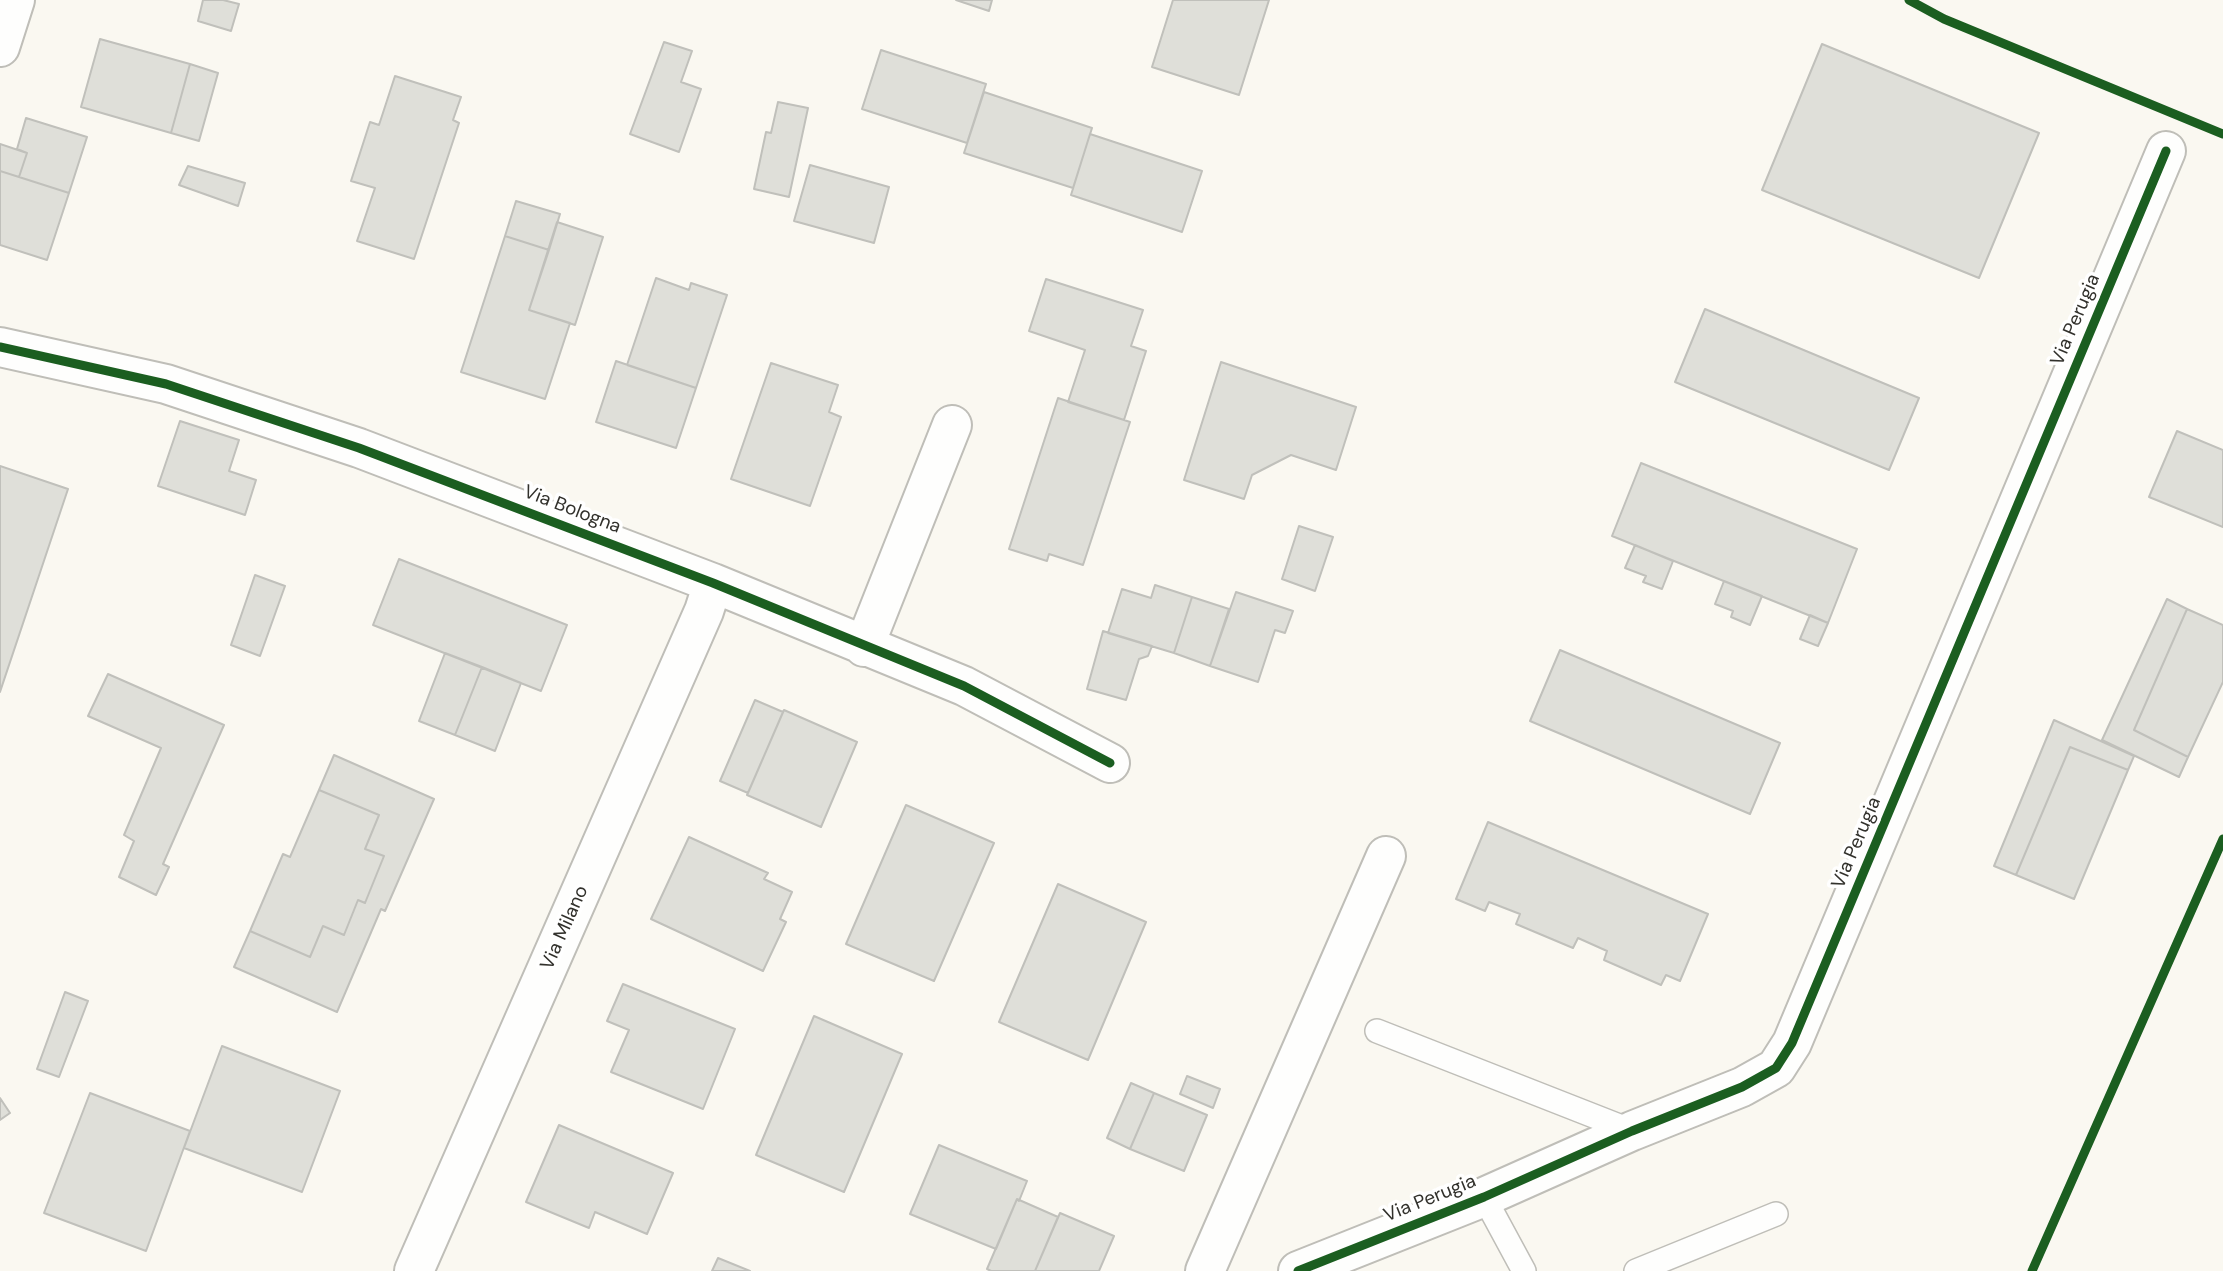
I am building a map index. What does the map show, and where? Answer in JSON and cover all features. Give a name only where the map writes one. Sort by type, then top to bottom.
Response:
[{"type":"street","points":[[0,47],[15,0]]},
{"type":"street","name":"Via Perugia","points":[[1298,1271],[1742,1087],[1776,1068],[1792,1043],[2166,151]]},
{"type":"street","name":"Via Bologna","points":[[0,347],[166,384],[346,443],[713,583],[964,686],[1111,763]]},
{"type":"street","points":[[864,647],[951,425]]},
{"type":"street","name":"Via Milano","points":[[414,1271],[704,611],[713,583]]},
{"type":"street","points":[[1205,1271],[1386,856]]},
{"type":"lane","points":[[1377,1031],[1632,1131]]},
{"type":"lane","points":[[1484,1196],[1524,1271]]},
{"type":"lane","points":[[1636,1271],[1776,1214]]},
{"type":"building","points":[[203,0],[223,0],[239,4],[231,31],[198,21]]},
{"type":"building","points":[[956,0],[992,0],[989,11]]},
{"type":"building","points":[[1173,0],[1269,0],[1239,95],[1152,67]]},
{"type":"building","points":[[100,39],[190,64],[171,133],[81,107]]},
{"type":"building","points":[[664,42],[692,51],[681,82],[701,89],[679,152],[630,134]]},
{"type":"building","points":[[1822,44],[2039,133],[1979,278],[1762,190]]},
{"type":"building","points":[[881,50],[986,84],[967,143],[862,109]]},
{"type":"building","points":[[190,64],[218,73],[199,141],[171,133]]},
{"type":"building","points":[[395,76],[461,97],[453,120],[459,123],[414,259],[357,241],[375,188],[351,181],[370,122],[379,125]]},
{"type":"building","points":[[984,92],[1092,128],[1073,188],[964,153]]},
{"type":"building","points":[[778,102],[808,108],[789,197],[754,189],[766,132],[771,133]]},
{"type":"building","points":[[26,118],[87,137],[69,193],[19,177],[27,153],[17,149]]},
{"type":"building","points":[[1090,134],[1202,171],[1182,232],[1071,195]]},
{"type":"building","points":[[0,144],[27,153],[19,177],[0,171]]},
{"type":"building","points":[[810,165],[889,187],[874,243],[794,221]]},
{"type":"building","points":[[188,166],[245,183],[238,206],[179,185]]},
{"type":"building","points":[[0,171],[69,193],[47,260],[0,245]]},
{"type":"building","points":[[516,201],[560,214],[549,250],[505,236]]},
{"type":"building","points":[[557,222],[603,237],[575,325],[529,310]]},
{"type":"building","points":[[505,236],[549,250],[529,310],[570,323],[545,399],[461,372]]},
{"type":"building","points":[[656,278],[689,290],[691,283],[727,295],[696,388],[627,365]]},
{"type":"building","points":[[1046,279],[1143,310],[1131,346],[1146,351],[1124,420],[1068,402],[1085,350],[1029,331]]},
{"type":"building","points":[[1705,309],[1919,398],[1889,470],[1675,382]]},
{"type":"building","points":[[616,361],[696,388],[676,448],[596,422]]},
{"type":"building","points":[[1221,362],[1356,407],[1336,470],[1291,455],[1252,475],[1244,499],[1184,480]]},
{"type":"building","points":[[771,363],[838,385],[829,412],[841,417],[810,506],[731,479]]},
{"type":"building","points":[[1058,398],[1130,422],[1083,565],[1049,554],[1047,561],[1009,549]]},
{"type":"building","points":[[180,421],[239,440],[229,471],[256,480],[245,515],[158,486]]},
{"type":"building","points":[[2177,431],[2223,450],[2223,527],[2149,497]]},
{"type":"building","points":[[1641,463],[1857,549],[1828,623],[1612,536]]},
{"type":"building","points":[[0,466],[68,489],[0,692]]},
{"type":"building","points":[[1299,526],[1333,537],[1315,591],[1282,579]]},
{"type":"building","points":[[1635,545],[1673,561],[1662,589],[1643,582],[1646,576],[1625,568]]},
{"type":"building","points":[[399,559],[567,625],[541,691],[373,625]]},
{"type":"building","points":[[255,575],[285,586],[260,656],[231,645]]},
{"type":"building","points":[[1724,581],[1762,596],[1750,625],[1731,617],[1733,611],[1715,604]]},
{"type":"building","points":[[1155,585],[1192,597],[1174,653],[1108,633],[1122,589],[1151,598]]},
{"type":"building","points":[[1236,592],[1293,611],[1285,633],[1275,630],[1258,682],[1210,666]]},
{"type":"building","points":[[1192,597],[1229,609],[1210,666],[1174,653]]},
{"type":"building","points":[[2167,599],[2187,609],[2134,730],[2188,757],[2179,777],[2102,740]]},
{"type":"building","points":[[2187,609],[2223,625],[2223,682],[2188,757],[2134,730]]},
{"type":"building","points":[[1810,615],[1828,623],[1818,646],[1800,639]]},
{"type":"building","points":[[1103,631],[1152,646],[1148,656],[1139,659],[1126,700],[1087,689]]},
{"type":"building","points":[[1560,650],[1780,743],[1750,814],[1530,721]]},
{"type":"building","points":[[445,653],[482,667],[455,735],[419,721]]},
{"type":"building","points":[[482,667],[521,683],[495,751],[455,735]]},
{"type":"building","points":[[108,674],[224,725],[163,864],[169,867],[156,895],[119,877],[134,841],[124,835],[161,748],[88,716]]},
{"type":"building","points":[[755,700],[783,712],[748,793],[720,781]]},
{"type":"building","points":[[784,710],[857,742],[821,827],[747,795]]},
{"type":"building","points":[[2054,720],[2134,756],[2128,770],[2070,747],[2016,875],[1994,866]]},
{"type":"building","points":[[2070,747],[2128,770],[2074,899],[2016,875]]},
{"type":"building","points":[[334,755],[434,799],[385,911],[381,909],[337,1012],[234,967],[250,931],[310,957],[323,926],[344,935],[358,900],[365,903],[384,856],[365,849],[379,815],[319,790]]},
{"type":"building","points":[[319,790],[379,815],[365,849],[384,856],[365,903],[358,900],[344,935],[323,926],[310,957],[250,931],[283,854],[290,857]]},
{"type":"building","points":[[906,805],[994,843],[934,981],[846,944]]},
{"type":"building","points":[[1488,822],[1708,914],[1680,981],[1666,975],[1661,985],[1604,960],[1607,951],[1578,938],[1573,948],[1516,924],[1520,914],[1489,902],[1485,911],[1456,899]]},
{"type":"building","points":[[689,837],[768,873],[764,879],[792,892],[780,919],[786,922],[763,971],[651,919]]},
{"type":"building","points":[[1058,884],[1146,922],[1088,1060],[999,1022]]},
{"type":"building","points":[[623,984],[735,1029],[703,1109],[611,1072],[629,1030],[607,1021]]},
{"type":"building","points":[[65,992],[88,1001],[59,1077],[37,1069]]},
{"type":"building","points":[[814,1016],[902,1054],[844,1192],[756,1155]]},
{"type":"building","points":[[222,1046],[340,1091],[302,1192],[184,1148]]},
{"type":"building","points":[[1187,1076],[1220,1089],[1213,1108],[1180,1094]]},
{"type":"building","points":[[1131,1083],[1154,1093],[1130,1149],[1107,1138]]},
{"type":"building","points":[[90,1093],[190,1131],[146,1251],[44,1213]]},
{"type":"building","points":[[1154,1093],[1207,1115],[1184,1171],[1130,1149]]},
{"type":"building","points":[[0,1098],[10,1113],[0,1120]]},
{"type":"building","points":[[559,1125],[673,1173],[647,1234],[595,1212],[589,1228],[526,1202]]},
{"type":"building","points":[[939,1145],[1027,1181],[996,1249],[910,1214]]},
{"type":"building","points":[[1017,1199],[1058,1217],[1035,1271],[991,1271],[987,1269]]},
{"type":"building","points":[[1060,1213],[1114,1236],[1099,1271],[1035,1271]]},
{"type":"building","points":[[718,1258],[750,1271],[712,1271]]},
{"type":"cycle path","points":[[1909,0],[1944,19],[2223,134]]},
{"type":"cycle path","points":[[1298,1271],[1484,1197],[1632,1131],[1742,1087],[1776,1068],[1792,1043],[2166,151]]},
{"type":"cycle path","points":[[0,347],[166,384],[359,448],[713,583],[964,686],[1110,763]]},
{"type":"cycle path","points":[[2032,1271],[2223,839]]}]
